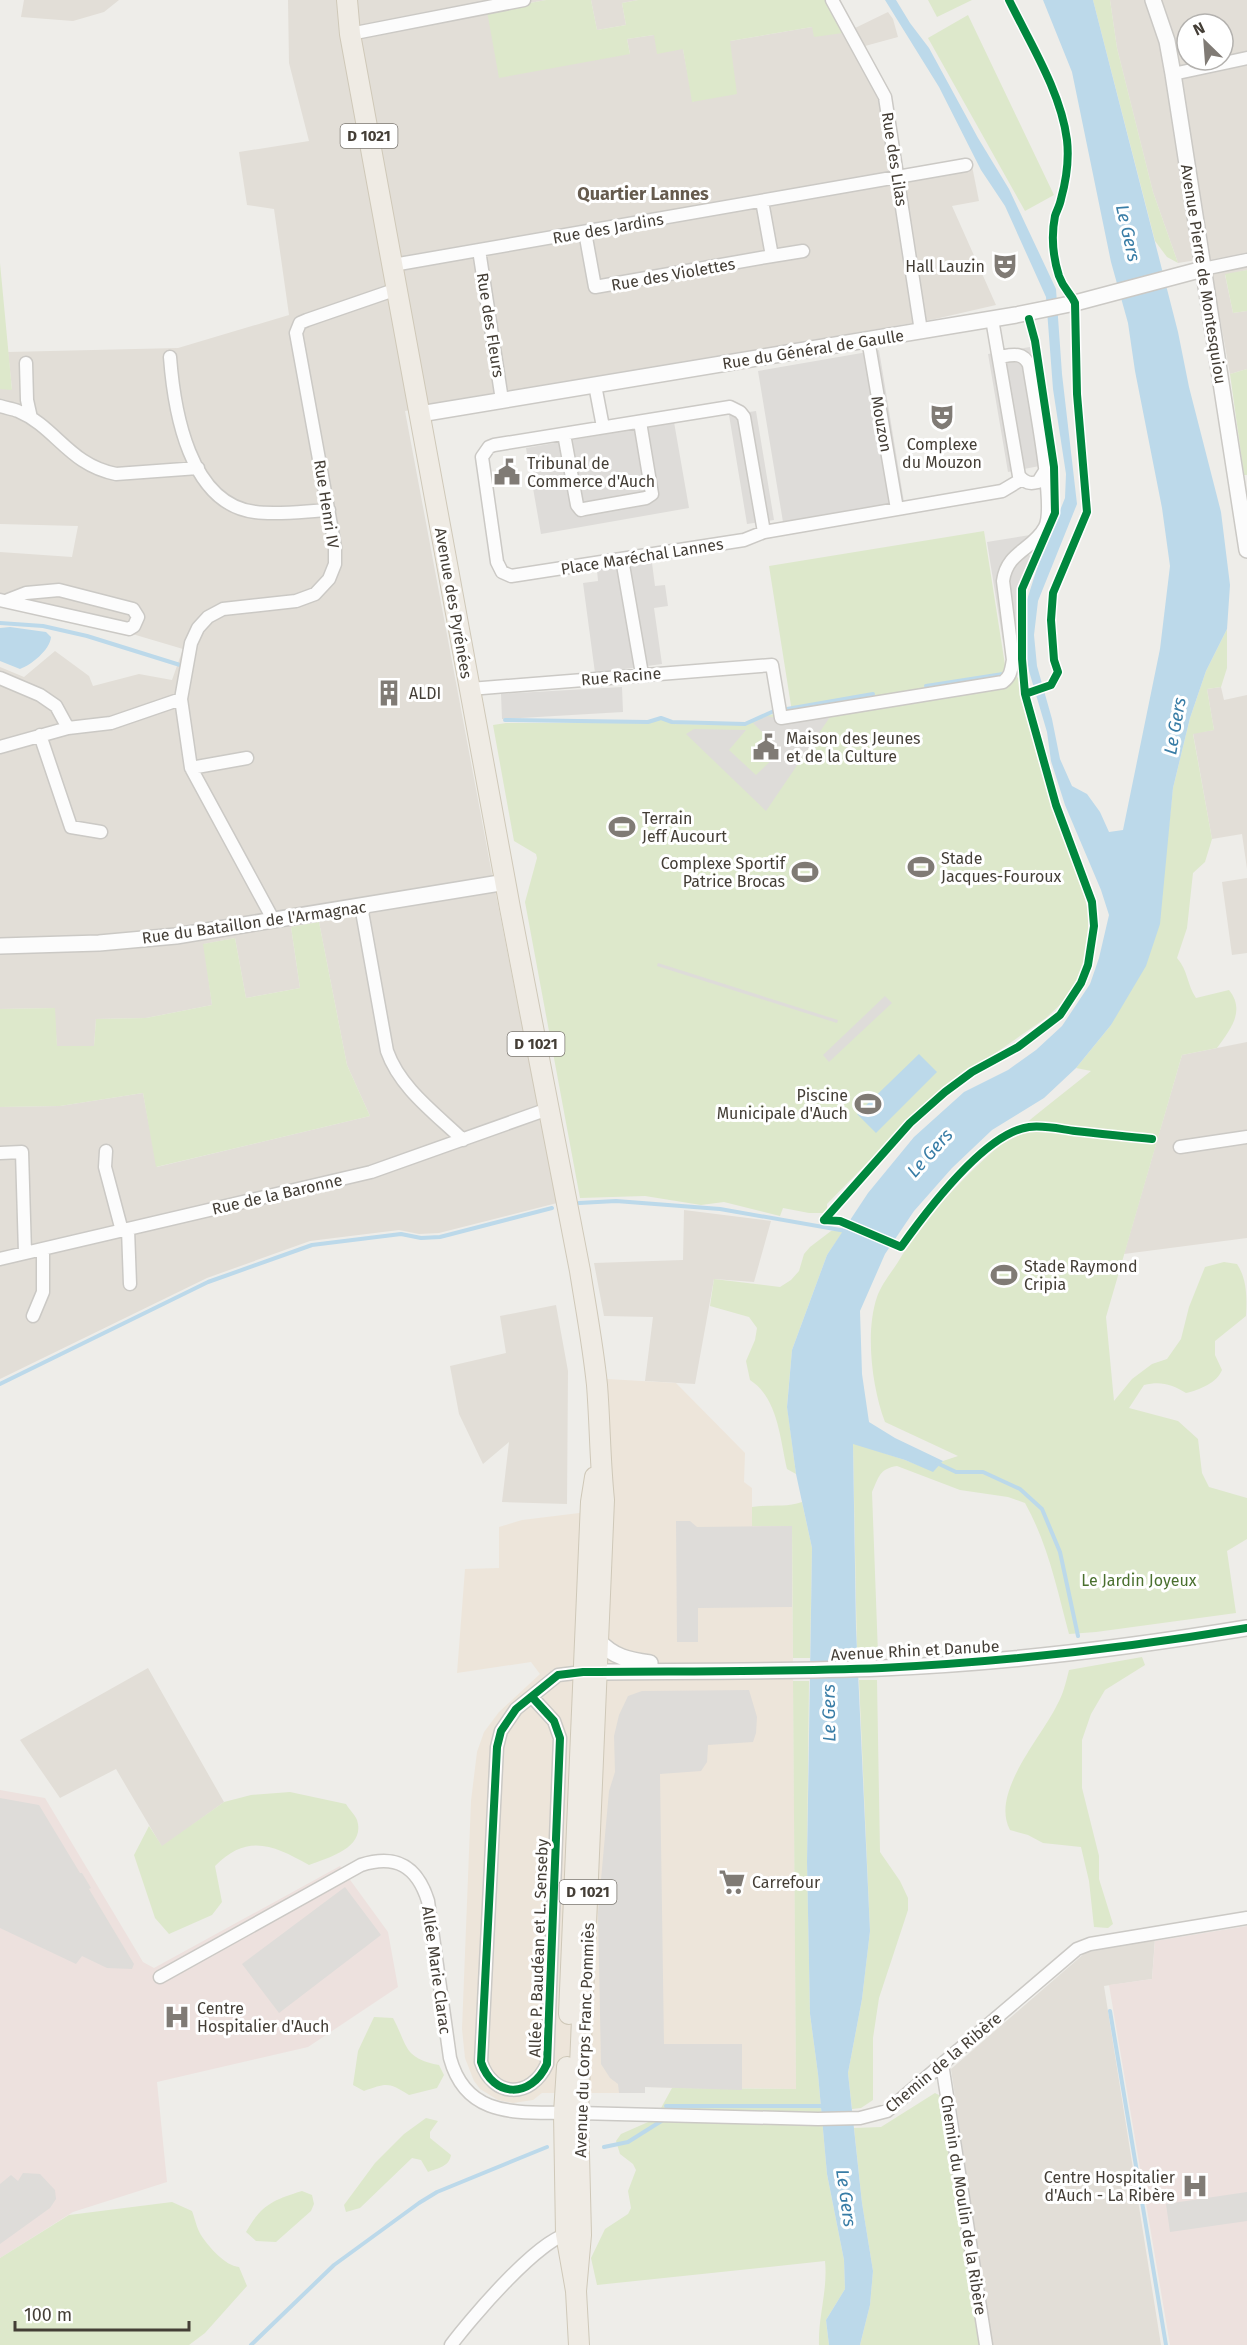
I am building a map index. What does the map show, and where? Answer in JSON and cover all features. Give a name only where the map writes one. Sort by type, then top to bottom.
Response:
[{"type":"main road","name":"Avenue des Pyrénées","points":[[347,0],[350,34],[566,1205]]},
{"type":"main road","name":"Avenue du Corps Franc Pommiès","points":[[566,1205],[590,1330],[597,1386],[599,1451],[604,1500],[599,1641],[590,1672]]},
{"type":"main road","name":"Avenue du Corps Franc Pommiès","points":[[574,2234],[572,2113],[590,1672],[591,1502],[599,1451]]},
{"type":"main road","name":"D 1021","points":[[574,2234],[579,2345]]},
{"type":"street","points":[[350,34],[524,0]]},
{"type":"street","name":"Rue des Lilas","points":[[832,0],[885,97],[921,331]]},
{"type":"street","name":"Avenue Pierre de Montesquiou","points":[[1154,0],[1167,41],[1173,74],[1203,269],[1242,485],[1247,550]]},
{"type":"street","points":[[1173,74],[1247,58]]},
{"type":"street","name":"Rue des Jardins","points":[[393,265],[966,165]]},
{"type":"street","points":[[762,201],[772,256]]},
{"type":"street","name":"Rue des Violettes","points":[[585,232],[595,287],[803,251]]},
{"type":"street","name":"Rue des Fleurs","points":[[479,250],[502,400]]},
{"type":"street","points":[[1203,269],[1247,260]]},
{"type":"street","name":"Rue du Général de Gaulle","points":[[420,414],[992,319],[1067,304],[1203,269]]},
{"type":"street","name":"Rue Henri IV","points":[[274,921],[191,768],[181,699],[191,643],[198,628],[208,617],[223,609],[296,602],[315,594],[329,579],[335,564],[335,547],[296,333],[297,327],[306,320],[397,289]]},
{"type":"street","points":[[992,319],[1018,471],[1022,479],[1031,483],[1038,482],[1045,471],[1027,361],[1019,355],[999,357]]},
{"type":"street","name":"Mouzon","points":[[868,339],[897,509]]},
{"type":"street","points":[[170,357],[173,395],[178,418],[198,468],[210,488],[223,500],[238,508],[255,512],[329,510]]},
{"type":"street","points":[[26,363],[27,400],[31,418]]},
{"type":"street","points":[[595,385],[603,428]]},
{"type":"street","points":[[0,406],[31,418],[78,459],[104,472],[116,474],[198,468]]},
{"type":"street","name":"Place Maréchal Lannes","points":[[730,407],[740,412],[744,417],[764,532],[744,540],[511,576],[499,568],[482,457],[484,452],[495,445],[640,422],[730,407]]},
{"type":"street","points":[[564,434],[577,505],[580,510],[646,498],[652,494],[640,422]]},
{"type":"street","name":"Rue Racine","points":[[470,689],[772,665],[782,718],[1003,682],[1008,678],[1012,660],[1005,572],[1015,556],[1045,527],[1048,515],[1045,471]]},
{"type":"street","points":[[764,532],[1002,491],[1022,479]]},
{"type":"street","points":[[622,559],[642,674]]},
{"type":"street","points":[[59,590],[134,609],[138,617],[134,626],[129,629],[4,600],[26,593],[59,590]]},
{"type":"street","points":[[0,678],[40,695],[56,706],[68,728]]},
{"type":"street","points":[[0,747],[68,728],[111,723],[181,699]]},
{"type":"street","points":[[40,735],[71,826],[101,832]]},
{"type":"street","points":[[191,768],[247,758]]},
{"type":"street","name":"Rue du Bataillon de l'Armagnac","points":[[0,946],[99,943],[165,937],[506,882]]},
{"type":"street","points":[[361,906],[387,1051],[392,1064],[401,1079],[463,1140]]},
{"type":"street","name":"Rue de la Baronne","points":[[0,1259],[371,1172],[548,1109]]},
{"type":"street","points":[[1180,1147],[1247,1137]]},
{"type":"street","points":[[106,1151],[105,1167],[125,1230],[130,1284]]},
{"type":"street","points":[[0,1154],[22,1152],[25,1253]]},
{"type":"street","points":[[33,1316],[43,1292],[43,1249]]},
{"type":"street","name":"Avenue Rhin et Danube","points":[[590,1672],[880,1668],[1025,1658],[1247,1628]]},
{"type":"street","name":"Avenue Rhin et Danube","points":[[599,1641],[613,1654],[628,1660],[694,1670]]},
{"type":"street","points":[[479,2101],[492,2083],[485,2074],[481,2062],[497,1747],[501,1731],[507,1720],[558,1675],[590,1672]]},
{"type":"street","name":"Allée P. Baudéan et L. Senseby","points":[[492,2083],[508,2090],[526,2088],[543,2074],[547,2064],[560,1738],[554,1720],[532,1697]]},
{"type":"street","name":"Allée Marie Clarac","points":[[160,1977],[361,1865],[376,1860],[398,1863],[413,1872],[428,1900],[450,2058],[459,2081],[479,2101],[505,2111],[572,2113]]},
{"type":"street","name":"Chemin de la Ribère","points":[[572,2113],[818,2119],[860,2118],[886,2111],[1077,1949],[1104,1941],[1247,1918]]},
{"type":"street","name":"Chemin du Moulin de la Ribère","points":[[942,2064],[986,2345]]},
{"type":"street","points":[[451,2345],[478,2311],[530,2258],[574,2234]]},
{"type":"shaded area","points":[[24,0],[119,0],[104,12],[73,21],[21,17]]},
{"type":"shaded area","points":[[288,0],[546,0],[487,11],[630,54],[627,39],[654,35],[683,49],[693,102],[730,41],[812,27],[843,32],[825,0],[837,0],[853,29],[888,12],[893,19],[898,37],[865,46],[889,92],[902,172],[971,161],[979,201],[952,206],[996,305],[935,319],[405,411],[491,869],[557,1203],[439,1233],[419,1234],[399,1230],[310,1241],[207,1278],[0,1379],[0,1107],[60,1106],[143,1093],[157,1167],[370,1116],[347,1065],[319,922],[291,927],[300,988],[246,998],[235,938],[204,944],[212,1005],[146,1018],[96,1019],[94,1046],[57,1047],[54,1008],[0,1009],[0,667],[24,677],[55,651],[89,676],[93,686],[139,674],[172,680],[183,649],[129,633],[0,605],[0,552],[72,557],[78,526],[0,524],[0,389],[12,389],[8,352],[178,348],[289,315],[274,209],[247,205],[239,152],[309,141],[289,63]]},
{"type":"shaded area","points":[[591,0],[638,0],[622,3],[626,25],[597,30]]},
{"type":"shaded area","points":[[1110,0],[1247,0],[1247,270],[1225,275],[1233,313],[1247,311],[1247,369],[1230,374],[1209,258],[1178,263],[1153,192],[1117,48]]},
{"type":"shaded area","points":[[1030,347],[1050,464],[1008,472],[988,354]]},
{"type":"shaded area","points":[[879,350],[904,502],[783,522],[758,371]]},
{"type":"shaded area","points":[[756,411],[774,520],[747,524],[729,415]]},
{"type":"shaded area","points":[[674,422],[689,508],[541,534],[526,448]]},
{"type":"shaded area","points":[[1030,535],[1031,540],[1020,543],[1021,549],[1032,557],[1017,590],[1018,639],[1003,642],[987,542]]},
{"type":"shaded area","points":[[652,563],[655,586],[665,585],[668,606],[654,608],[662,664],[595,673],[583,583],[598,581],[597,570]]},
{"type":"shaded area","points":[[622,687],[623,712],[502,719],[501,694]]},
{"type":"shaded area","points":[[1221,687],[1224,700],[1247,695],[1247,869],[1242,834],[1212,839],[1193,733],[1214,730],[1207,689]]},
{"type":"shaded area","points":[[832,714],[766,811],[686,734],[694,729],[746,730],[729,750],[756,775],[781,751],[753,723],[767,716],[786,720]]},
{"type":"shaded area","points":[[1247,878],[1247,953],[1232,955],[1222,882]]},
{"type":"shaded area","points":[[658,963],[838,1020],[837,1023],[657,966]]},
{"type":"shaded area","points":[[885,996],[892,1003],[829,1062],[823,1055]]},
{"type":"shaded area","points":[[1247,1042],[1247,1238],[1124,1254],[1182,1055]]},
{"type":"shaded area","points":[[684,1210],[771,1221],[754,1282],[714,1279],[695,1384],[645,1381],[653,1317],[604,1316],[594,1263],[683,1260]]},
{"type":"shaded area","points":[[556,1305],[568,1371],[567,1504],[502,1502],[509,1442],[483,1464],[459,1414],[450,1366],[506,1353],[500,1316]]},
{"type":"shaded area","points":[[607,1379],[676,1383],[745,1453],[744,1482],[752,1488],[752,1526],[792,1526],[796,2089],[645,2087],[645,2093],[542,2093],[533,2100],[513,2103],[498,2100],[480,2089],[474,2081],[465,2058],[462,2029],[471,1801],[477,1752],[484,1732],[499,1712],[540,1674],[531,1662],[457,1673],[465,1569],[499,1568],[499,1527],[522,1520],[612,1509]]},
{"type":"shaded area","points":[[676,1521],[690,1521],[697,1527],[792,1526],[792,1607],[698,1608],[698,1642],[677,1642]]},
{"type":"shaded area","points":[[148,1668],[224,1802],[162,1847],[116,1769],[60,1798],[20,1740]]},
{"type":"shaded area","points":[[749,1690],[757,1717],[753,1742],[708,1745],[707,1762],[701,1771],[660,1774],[664,2044],[742,2044],[742,2090],[645,2087],[645,2093],[619,2093],[618,2084],[610,2078],[601,2064],[598,1913],[609,1791],[615,1772],[614,1736],[619,1715],[628,1696],[642,1691]]},
{"type":"shaded area","name":"Centre Hospitalier d'Auch","points":[[0,1790],[45,1798],[143,1962],[154,1968],[340,1866],[388,1932],[398,1987],[308,2047],[157,2082],[167,2182],[73,2212],[0,2258]]},
{"type":"shaded area","points":[[0,1798],[39,1805],[91,1888],[89,1889],[134,1964],[132,1969],[107,1968],[82,1956],[76,1964],[0,1928]]},
{"type":"shaded area","points":[[345,1887],[381,1935],[279,2013],[242,1964]]},
{"type":"shaded area","name":"Centre Hospitalier d'Auch - La Ribère","points":[[1247,1926],[1247,2345],[1170,2345],[1109,1985],[1152,1979],[1155,1941]]},
{"type":"shaded area","points":[[1155,1938],[1152,1979],[1104,1986],[1161,2345],[991,2345],[951,2069],[1086,1952],[1095,1948]]},
{"type":"shaded area","points":[[23,2173],[40,2174],[55,2190],[56,2199],[50,2208],[0,2244],[0,2184],[11,2175],[18,2181]]},
{"type":"shaded area","points":[[1247,2192],[1247,2221],[1170,2232],[1166,2204]]},
{"type":"green space","points":[[546,0],[591,0],[597,30],[626,25],[622,3],[638,0],[825,0],[843,33],[814,37],[812,27],[730,41],[737,94],[692,102],[683,49],[657,54],[654,35],[627,39],[630,54],[499,78],[487,11]]},
{"type":"green space","points":[[928,0],[972,0],[937,17]]},
{"type":"green space","points":[[1093,0],[1110,0],[1117,48],[1153,192],[1178,263],[1167,257],[1155,241]]},
{"type":"green space","points":[[968,15],[1054,195],[1025,211],[928,38]]},
{"type":"green space","points":[[0,263],[12,390],[0,389]]},
{"type":"green space","points":[[1247,270],[1247,311],[1233,313],[1225,274]]},
{"type":"green space","points":[[1247,369],[1247,475],[1244,475],[1230,374]]},
{"type":"green space","name":"Complexe Sportif Patrice Brocas","points":[[984,531],[1005,665],[1019,679],[1054,810],[1082,887],[1089,915],[1086,960],[1077,983],[1063,1002],[1046,1018],[945,1088],[908,1121],[827,1204],[827,1213],[809,1213],[783,1208],[780,1216],[724,1202],[701,1205],[645,1196],[580,1198],[525,902],[537,858],[536,854],[514,841],[493,725],[506,723],[649,723],[661,719],[673,724],[746,725],[768,715],[792,712],[769,566]]},
{"type":"green space","name":"Le Jardin Joyeux","points":[[1227,629],[1227,668],[1221,687],[1207,689],[1214,730],[1193,734],[1212,839],[1205,862],[1193,873],[1187,928],[1177,958],[1196,998],[1229,990],[1234,998],[1236,1013],[1231,1027],[1217,1048],[1182,1055],[1106,1317],[1114,1401],[1132,1379],[1152,1364],[1167,1359],[1181,1339],[1189,1307],[1205,1267],[1224,1262],[1237,1264],[1243,1276],[1246,1288],[1246,1316],[1215,1341],[1215,1355],[1222,1370],[1220,1375],[1207,1385],[1186,1393],[1166,1384],[1144,1385],[1129,1408],[1178,1421],[1198,1439],[1202,1473],[1209,1487],[1247,1498],[1247,1539],[1227,1551],[1236,1613],[1069,1634],[1046,1551],[1025,1503],[1008,1497],[960,1490],[897,1466],[883,1472],[872,1492],[878,1654],[857,1654],[853,1443],[933,1471],[943,1461],[958,1456],[885,1422],[880,1408],[872,1360],[871,1327],[877,1297],[917,1233],[962,1181],[1011,1136],[1091,1071],[1076,1068],[1111,1025],[1166,852],[1173,788],[1190,718],[1206,671]]},
{"type":"green space","points":[[319,922],[347,1065],[370,1116],[156,1167],[143,1093],[60,1106],[0,1107],[0,1009],[55,1008],[57,1046],[94,1046],[96,1019],[146,1018],[212,1005],[203,944],[235,938],[246,998],[300,988],[291,927]]},
{"type":"green space","points":[[844,1230],[827,1255],[792,1350],[787,1406],[796,1474],[787,1469],[780,1432],[767,1397],[750,1380],[746,1361],[755,1340],[757,1328],[749,1317],[710,1306],[714,1279],[780,1287],[799,1271],[804,1254],[810,1247],[831,1231]]},
{"type":"green space","points":[[802,1502],[812,1548],[810,1658],[793,1658],[792,1526],[752,1526],[752,1507]]},
{"type":"green space","points":[[1142,1657],[1145,1665],[1105,1690],[1091,1714],[1082,1740],[1082,1788],[1099,1856],[1099,1879],[1113,1924],[1108,1928],[1094,1927],[1089,1881],[1081,1847],[1043,1843],[1028,1835],[1010,1830],[1006,1815],[1007,1800],[1020,1766],[1059,1701],[1069,1670]]},
{"type":"green space","points":[[859,1680],[877,1680],[880,1852],[900,1881],[908,1898],[908,1910],[879,1998],[873,2038],[873,2100],[861,2108],[852,2109],[848,2073],[862,1999],[870,1931]]},
{"type":"green space","points":[[793,1681],[809,1681],[807,1862],[810,2014],[827,2174],[844,2260],[845,2289],[826,2320],[829,2345],[819,2345],[825,2261],[597,2285],[591,2258],[605,2229],[628,2214],[631,2208],[628,2191],[636,2170],[633,2164],[620,2154],[616,2141],[621,2134],[655,2119],[672,2088],[796,2089]]},
{"type":"green space","points":[[290,1792],[346,1804],[357,1820],[358,1830],[351,1845],[335,1855],[309,1865],[272,1848],[250,1846],[238,1849],[215,1866],[222,1902],[212,1915],[169,1934],[155,1918],[134,1855],[149,1826],[162,1846],[224,1802],[251,1795]]},
{"type":"green space","points":[[374,2017],[393,2018],[408,2049],[419,2059],[439,2065],[444,2075],[437,2088],[409,2095],[387,2085],[364,2091],[353,2085],[358,2051]]},
{"type":"green space","points":[[935,2093],[941,2096],[979,2345],[860,2345],[870,2305],[873,2271],[862,2203],[854,2128],[881,2127]]},
{"type":"green space","points":[[426,2118],[438,2121],[430,2132],[430,2138],[451,2155],[448,2162],[428,2172],[421,2160],[412,2158],[360,2208],[346,2212],[344,2205],[375,2163],[404,2134]]},
{"type":"green space","points":[[302,2191],[312,2195],[314,2204],[311,2211],[276,2242],[256,2241],[246,2232],[257,2215],[269,2205],[283,2197]]},
{"type":"green space","points":[[172,2202],[192,2211],[198,2230],[212,2250],[228,2263],[239,2267],[247,2286],[205,2333],[189,2345],[0,2345],[0,2258],[69,2215]]},
{"type":"water","name":"Le Gers","points":[[885,0],[896,0],[929,48],[1009,189],[1056,289],[1062,374],[1077,504],[1038,601],[1034,635],[1037,666],[1052,719],[1060,759],[1072,786],[1087,794],[1100,812],[1109,832],[1123,830],[1160,649],[1170,566],[1162,508],[1128,323],[1111,262],[1072,72],[1043,0],[1093,0],[1178,332],[1189,387],[1221,512],[1230,585],[1227,629],[1206,671],[1190,718],[1173,788],[1160,924],[1146,966],[1111,1025],[1076,1068],[1044,1098],[992,1130],[952,1168],[914,1211],[885,1254],[860,1311],[862,1374],[869,1422],[895,1438],[943,1461],[933,1472],[905,1460],[853,1444],[856,1628],[870,1931],[862,1999],[848,2073],[862,2203],[873,2271],[870,2305],[860,2345],[829,2345],[826,2320],[845,2289],[844,2260],[827,2174],[810,2014],[807,1862],[812,1548],[796,1474],[787,1407],[792,1350],[827,1255],[868,1193],[914,1137],[964,1092],[1008,1070],[1036,1050],[1062,1026],[1090,984],[1109,915],[1101,890],[1065,805],[1051,761],[1047,732],[1029,671],[1024,641],[1026,603],[1039,562],[1065,498],[1066,474],[1053,389],[1046,297],[1005,206],[981,170],[939,87]]},
{"type":"water","points":[[10,627],[46,632],[51,637],[47,647],[39,656],[20,669],[0,661],[0,628]]},
{"type":"water","points":[[919,1054],[937,1072],[876,1133],[857,1114]]},
{"type":"waterway","points":[[0,623],[43,626],[87,636],[180,665]]},
{"type":"waterway","points":[[926,686],[1003,674]]},
{"type":"waterway","points":[[787,709],[873,694]]},
{"type":"waterway","points":[[505,720],[648,722],[661,718],[672,722],[745,724],[774,711]]},
{"type":"waterway","points":[[579,1203],[616,1201],[720,1209],[846,1231]]},
{"type":"waterway","points":[[0,1384],[208,1282],[312,1245],[401,1234],[421,1238],[440,1237],[552,1208]]},
{"type":"waterway","points":[[937,1463],[956,1472],[983,1472],[1020,1489],[1042,1509],[1060,1552],[1078,1636]]},
{"type":"waterway","points":[[1110,2011],[1166,2345]]},
{"type":"waterway","points":[[666,2106],[824,2106]]},
{"type":"waterway","points":[[604,2147],[628,2142],[663,2120]]},
{"type":"waterway","points":[[251,2345],[334,2265],[419,2203],[437,2192],[547,2147]]},
{"type":"cycle path","points":[[1009,0],[1052,86],[1064,122],[1067,140],[1067,169],[1061,201],[1055,216],[1053,246],[1059,276],[1075,303],[1077,394],[1087,512],[1053,593],[1051,620],[1054,660],[1058,672],[1051,685],[1025,694]]},
{"type":"cycle path","points":[[824,1220],[910,1123],[945,1092],[972,1072],[1018,1047],[1060,1015],[1081,983],[1088,965],[1094,926],[1092,902],[1056,805],[1025,694],[1022,659],[1022,589],[1055,513],[1054,467],[1035,341],[1029,319]]},
{"type":"cycle path","points":[[824,1220],[840,1221],[901,1247],[925,1214],[958,1176],[994,1143],[1012,1132],[1040,1126],[1152,1139]]},
{"type":"cycle path","points":[[532,1697],[554,1721],[560,1738],[547,2064],[532,2084],[512,2090],[503,2088],[494,2082],[481,2062],[497,1747],[501,1731],[516,1709],[558,1675],[583,1672],[882,1668],[973,1662],[1156,1642],[1247,1628]]},
{"type":"place","name":"Hall Lauzin","points":[[1005,266]]},
{"type":"place","name":"Complexe du Mouzon","points":[[942,417]]},
{"type":"place","name":"Tribunal de Commerce d'Auch","points":[[507,472]]},
{"type":"place","name":"ALDI","points":[[389,693]]},
{"type":"place","name":"Maison des Jeunes et de la Culture","points":[[766,747]]},
{"type":"place","name":"Terrain Jeff Aucourt","points":[[622,827]]},
{"type":"place","name":"Stade Jacques-Fouroux","points":[[921,867]]},
{"type":"place","name":"Complexe Sportif Patrice Brocas","points":[[805,872]]},
{"type":"place","name":"Piscine Municipale d'Auch","points":[[868,1104]]},
{"type":"place","name":"Stade Raymond Cripia","points":[[1004,1275]]},
{"type":"place","name":"Carrefour","points":[[732,1882]]},
{"type":"place","name":"Centre Hospitalier d'Auch","points":[[177,2017]]},
{"type":"place","name":"Centre Hospitalier d'Auch - La Ribère","points":[[1195,2186]]},
{"type":"district","name":"Quartier Lannes","points":[[643,194]]}]
